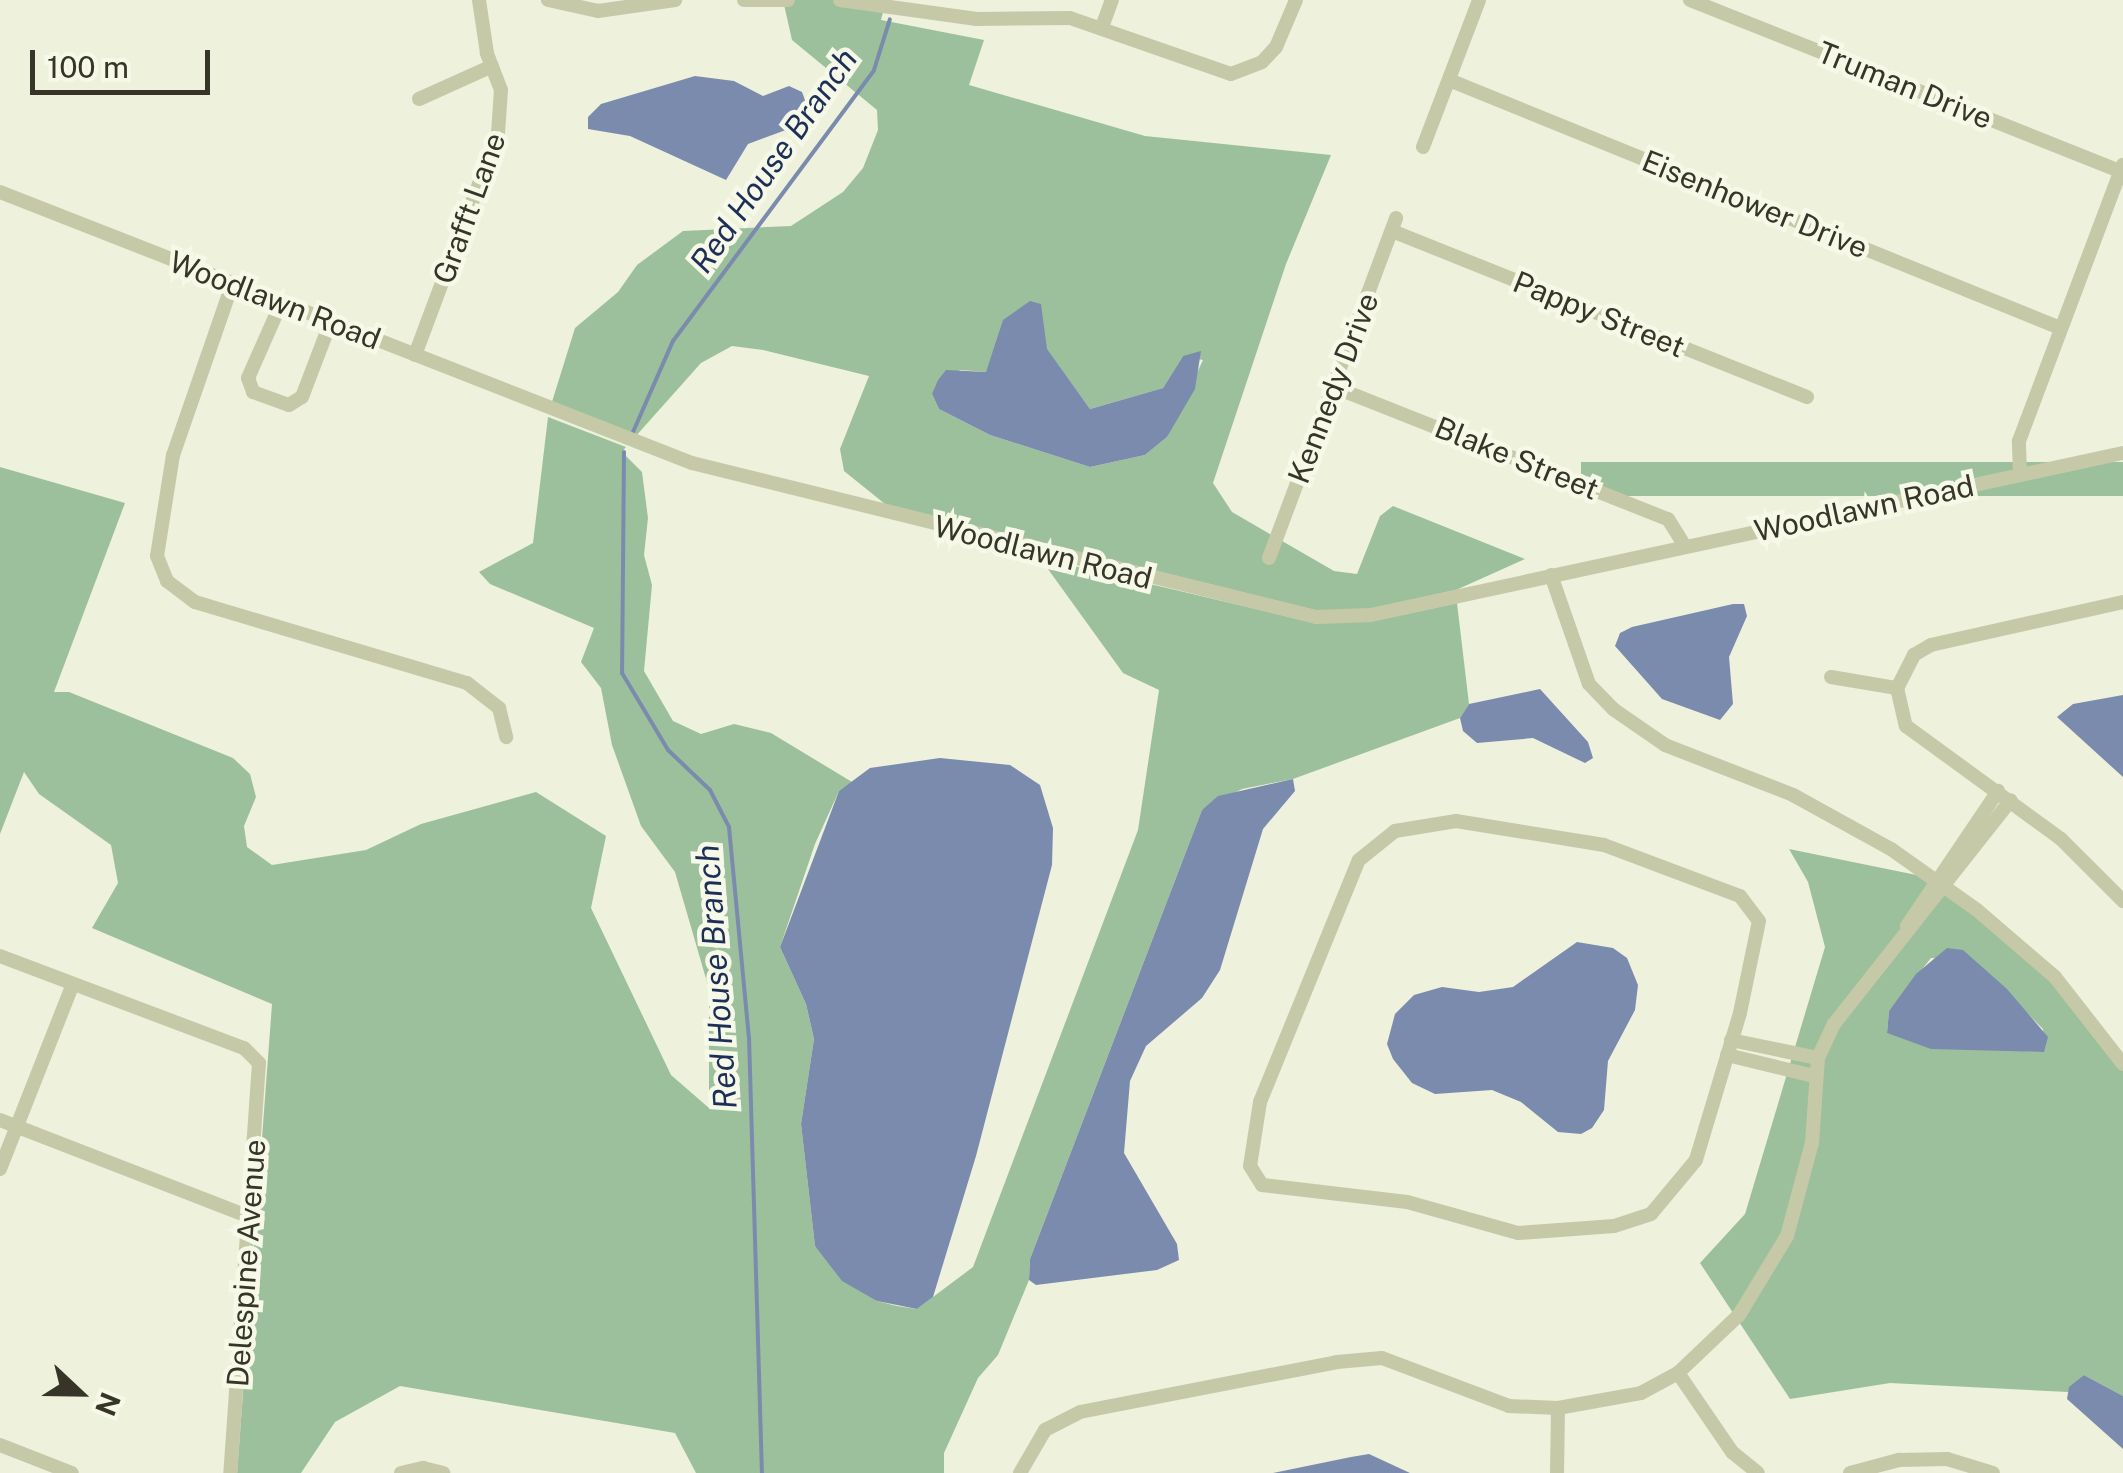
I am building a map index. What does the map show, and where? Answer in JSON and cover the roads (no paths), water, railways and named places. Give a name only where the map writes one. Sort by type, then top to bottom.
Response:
[{"type":"street","name":"Grafft Lane","points":[[415,354],[498,133],[501,90],[492,66],[479,0]]},
{"type":"street","points":[[548,0],[598,11],[675,0]]},
{"type":"street","points":[[744,0],[788,0]]},
{"type":"street","points":[[840,0],[919,14],[1070,18],[1232,74],[1262,62],[1276,47],[1296,0]]},
{"type":"street","points":[[1102,27],[1112,0]]},
{"type":"street","points":[[1423,147],[1479,0]]},
{"type":"street","name":"Truman Drive","points":[[1690,0],[2122,168]]},
{"type":"street","points":[[418,99],[492,66]]},
{"type":"street","name":"Eisenhower Drive","points":[[1448,80],[2060,328]]},
{"type":"street","points":[[2020,474],[2019,441],[2122,168]]},
{"type":"street","name":"Woodlawn Road","points":[[0,192],[692,464],[1300,614],[1371,615],[2123,453]]},
{"type":"street","name":"Kennedy Drive","points":[[1269,558],[1394,225]]},
{"type":"street","name":"Pappy Street","points":[[1394,225],[1806,397]]},
{"type":"street","points":[[232,282],[173,455],[157,556],[167,581],[194,602],[468,683],[499,708],[506,736]]},
{"type":"street","points":[[282,300],[248,378],[253,392],[289,404],[302,397],[330,321]]},
{"type":"street","name":"Blake Street","points":[[1334,387],[1668,520],[1686,546]]},
{"type":"street","points":[[1550,576],[1589,684],[1640,730],[1850,824],[1940,883],[2054,977],[2123,1064]]},
{"type":"street","points":[[2123,602],[1932,645],[1914,655],[1896,688],[1906,726],[2011,800],[2123,902]]},
{"type":"street","points":[[1831,677],[1896,688]]},
{"type":"street","points":[[1940,883],[1998,791]]},
{"type":"street","points":[[1020,1473],[1046,1430],[1080,1412],[1337,1362],[1382,1358],[1509,1406],[1558,1408],[1640,1393],[1678,1373],[1739,1316],[1787,1236],[1812,1143],[1814,1076],[1834,1024],[1940,883],[2011,800]]},
{"type":"street","points":[[1456,821],[1562,834],[1740,896],[1759,921],[1729,1048],[1685,1181],[1652,1214],[1614,1226],[1518,1233],[1406,1202],[1262,1185],[1250,1166],[1260,1102],[1346,882],[1373,842],[1395,831],[1456,821]]},
{"type":"street","points":[[0,956],[72,986],[0,1169]]},
{"type":"street","name":"Delespine Avenue","points":[[72,986],[254,1054],[261,1071],[230,1473]]},
{"type":"street","points":[[1729,1048],[1818,1058]]},
{"type":"street","points":[[1729,1048],[1814,1076]]},
{"type":"street","points":[[0,1120],[250,1217]]},
{"type":"street","points":[[1678,1373],[1732,1452],[1758,1473]]},
{"type":"street","points":[[1556,1473],[1558,1408]]},
{"type":"street","points":[[0,1445],[72,1473]]},
{"type":"street","points":[[1850,1473],[1899,1460],[1947,1459],[1993,1473]]},
{"type":"street","points":[[400,1473],[423,1468],[443,1473]]},
{"type":"water","points":[[695,76],[734,81],[763,96],[789,86],[802,92],[809,111],[794,127],[748,144],[726,180],[630,136],[588,129],[588,117],[601,104]]},
{"type":"water","points":[[1030,301],[1041,304],[1047,349],[1090,409],[1163,388],[1183,356],[1201,351],[1195,389],[1167,437],[1145,455],[1090,467],[990,435],[939,409],[932,394],[946,370],[986,372],[1003,320]]},
{"type":"water","points":[[1744,604],[1747,616],[1729,657],[1733,704],[1720,720],[1662,699],[1615,646],[1620,633],[1632,627]]},
{"type":"water","points":[[1540,689],[1588,742],[1593,758],[1585,763],[1533,738],[1477,743],[1463,731],[1460,718],[1469,704]]},
{"type":"water","points":[[2123,695],[2123,777],[2057,717],[2073,704]]},
{"type":"water","points":[[940,758],[1010,765],[1040,785],[1053,828],[1052,865],[976,1156],[933,1297],[917,1309],[877,1301],[842,1281],[815,1246],[801,1124],[814,1039],[806,1004],[780,947],[839,791],[870,768]]},
{"type":"water","points":[[1293,779],[1295,791],[1263,829],[1220,970],[1202,998],[1146,1046],[1130,1081],[1124,1153],[1177,1244],[1179,1260],[1157,1270],[1036,1285],[1029,1280],[1030,1259],[1202,810],[1218,796]]},
{"type":"water","points":[[1577,942],[1613,948],[1627,958],[1638,985],[1635,1010],[1608,1061],[1604,1110],[1592,1128],[1581,1134],[1558,1132],[1521,1102],[1492,1090],[1435,1094],[1412,1083],[1393,1059],[1387,1044],[1395,1014],[1414,995],[1442,987],[1479,992],[1513,987]]},
{"type":"water","points":[[1947,948],[1963,950],[2007,989],[2048,1037],[2044,1052],[1931,1049],[1887,1033],[1889,1011],[1916,974]]},
{"type":"water","points":[[2084,1375],[2123,1396],[2123,1449],[2067,1399],[2069,1387]]},
{"type":"water","points":[[1369,1454],[1410,1473],[1273,1473],[1351,1457]]},
{"type":"waterway","name":"Red House Branch","points":[[633,432],[673,341],[874,70],[890,19]]},
{"type":"waterway","name":"Red House Branch","points":[[624,452],[622,673],[668,750],[710,790],[729,827],[749,1037],[762,1473]]}]
